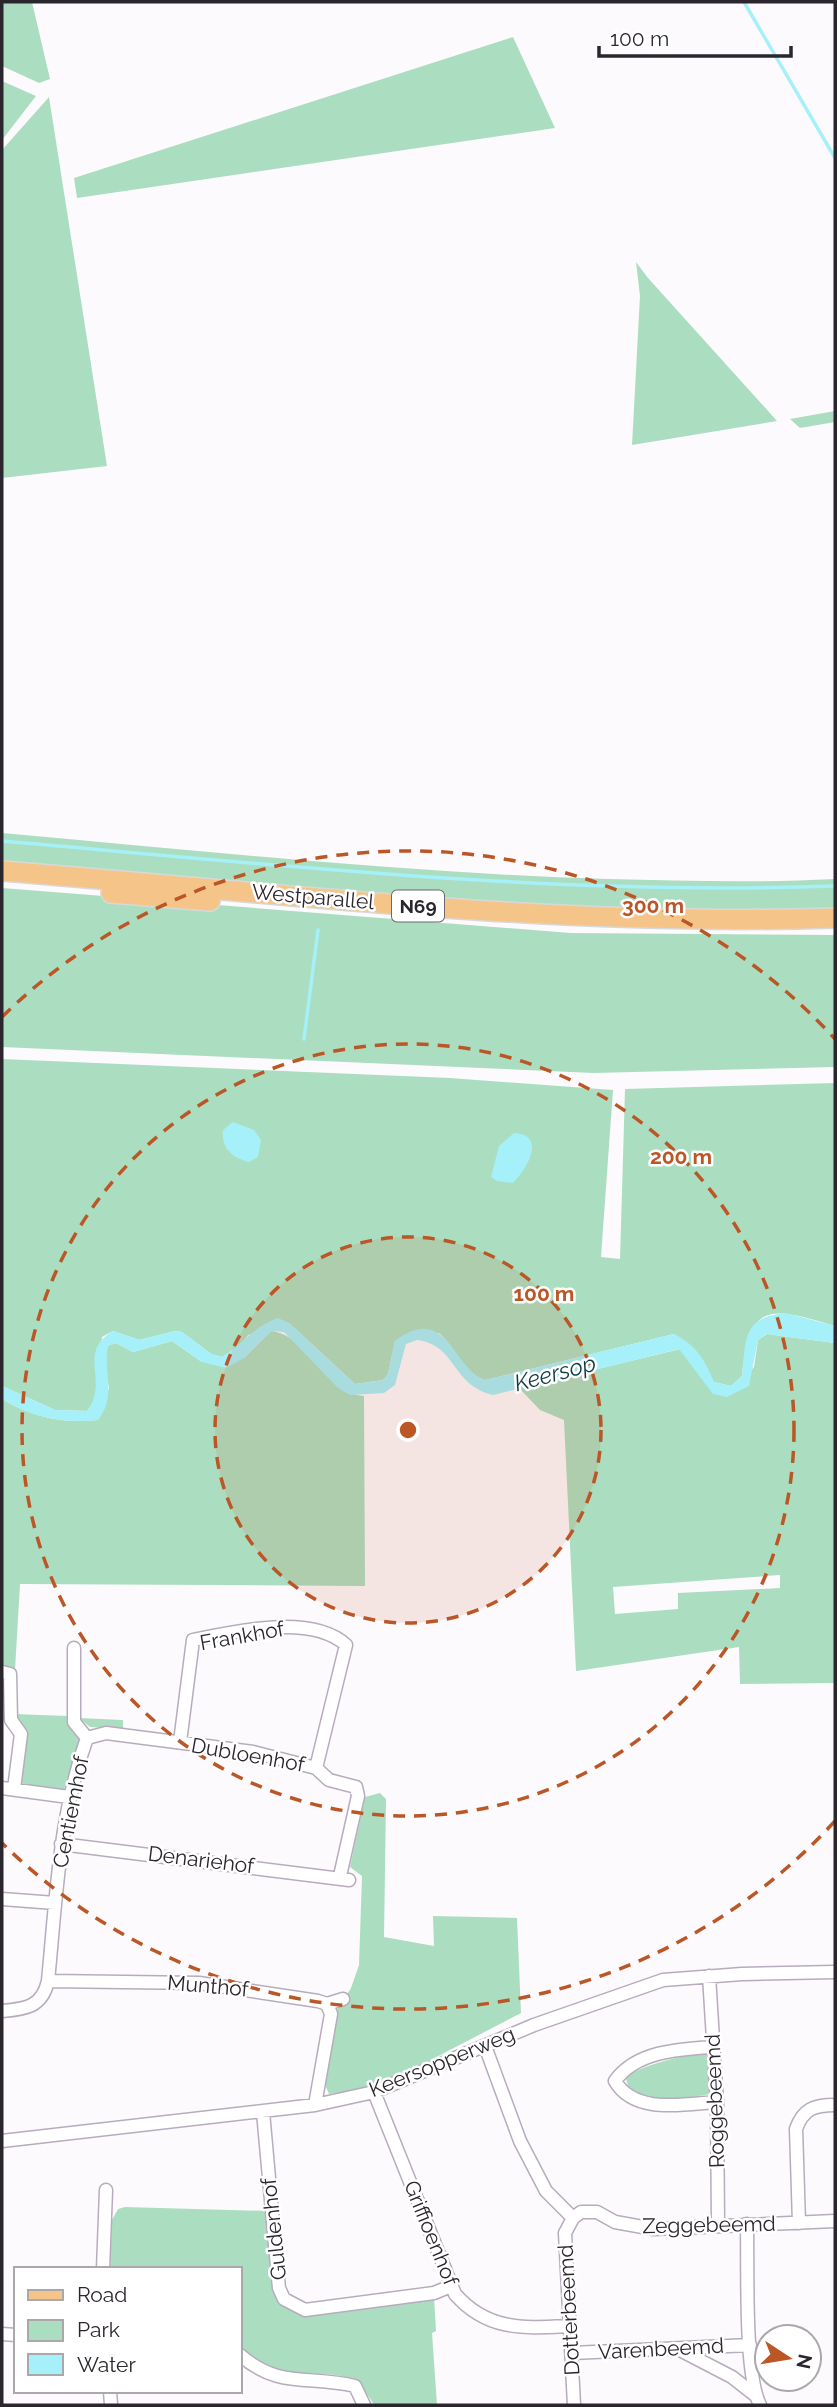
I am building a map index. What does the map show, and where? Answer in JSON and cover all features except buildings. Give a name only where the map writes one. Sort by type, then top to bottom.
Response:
[{"type":"main road","name":"Westparallel","points":[[2,871],[339,900],[631,920],[835,918]]},
{"type":"main road","name":"Westparallel","points":[[2,884],[496,924],[630,931],[835,931]]},
{"type":"street","name":"Frankhof","points":[[180,1742],[192,1640],[286,1626],[339,1639],[346,1645],[316,1768]]},
{"type":"street","name":"Centiemhof","points":[[48,1981],[61,1844],[69,1797],[87,1738],[74,1722],[75,1648]]},
{"type":"street","points":[[2,1672],[10,1674],[11,1720],[20,1734],[8,1789],[69,1797]]},
{"type":"street","name":"Dubloenhof","points":[[87,1738],[106,1733],[253,1752],[316,1768],[329,1780],[356,1787],[358,1796],[345,1878]]},
{"type":"street","name":"Denariehof","points":[[61,1844],[345,1878]]},
{"type":"street","points":[[2,1899],[55,1903]]},
{"type":"street","name":"Keersopperweg","points":[[2,2141],[315,2105],[374,2092],[485,2046],[663,1980],[835,1972]]},
{"type":"street","name":"Roggebeemd","points":[[709,1976],[717,2102],[718,2226]]},
{"type":"street","points":[[2,2011],[30,2009],[45,1995],[48,1981]]},
{"type":"street","name":"Munthof","points":[[48,1981],[199,1983],[231,1986],[327,2004]]},
{"type":"street","points":[[315,2105],[331,2014],[327,2004],[343,1999]]},
{"type":"street","points":[[485,2046],[520,2141],[546,2191],[573,2218]]},
{"type":"street","points":[[713,2047],[671,2049],[625,2068],[615,2081],[620,2090],[650,2105],[717,2102]]},
{"type":"street","name":"Griffioenhof","points":[[374,2092],[452,2286],[470,2312],[518,2328],[572,2326]]},
{"type":"street","points":[[799,2223],[796,2129],[801,2115],[817,2105],[835,2105]]},
{"type":"street","name":"Guldenhof","points":[[262,2112],[279,2288],[284,2299],[305,2309],[434,2293],[452,2286]]},
{"type":"street","points":[[103,2267],[106,2190]]},
{"type":"street","name":"Zeggebeemd","points":[[573,2218],[581,2212],[597,2212],[635,2228],[835,2221]]},
{"type":"street","name":"Dotterbeemd","points":[[573,2218],[565,2232],[572,2326],[574,2405]]},
{"type":"street","points":[[747,2224],[750,2345],[757,2400]]},
{"type":"street","name":"Varenbeemd","points":[[572,2353],[750,2345]]},
{"type":"street","points":[[677,2349],[721,2371],[757,2400]]},
{"type":"street","points":[[242,2357],[263,2374],[290,2380],[337,2382],[355,2386],[364,2405]]},
{"type":"green space","points":[[2,2],[32,2],[50,79],[39,83],[2,66]]},
{"type":"green space","points":[[513,37],[555,128],[77,198],[74,178]]},
{"type":"green space","points":[[2,81],[36,96],[2,140]]},
{"type":"green space","points":[[49,97],[107,466],[2,478],[2,150]]},
{"type":"green space","points":[[636,262],[777,421],[632,445],[640,296]]},
{"type":"green space","points":[[835,411],[835,422],[800,428],[790,419]]},
{"type":"green space","points":[[2,833],[456,872],[608,879],[835,879],[835,915],[630,915],[2,868]]},
{"type":"green space","points":[[2,888],[571,933],[835,935],[835,1067],[594,1073],[2,1047]]},
{"type":"green space","points":[[2,1059],[450,1078],[613,1090],[601,1257],[620,1259],[625,1089],[835,1083],[835,1326],[794,1315],[767,1315],[750,1333],[742,1376],[731,1386],[714,1382],[674,1334],[485,1380],[466,1366],[439,1333],[395,1341],[388,1374],[383,1380],[355,1384],[289,1323],[248,1335],[240,1346],[222,1357],[211,1354],[182,1332],[175,1331],[139,1340],[113,1331],[102,1337],[97,1398],[87,1411],[55,1410],[2,1386]]},
{"type":"green space","points":[[271,1331],[285,1335],[296,1343],[337,1385],[350,1393],[364,1396],[365,1586],[20,1584],[15,1670],[2,1668],[2,1399],[48,1418],[97,1420],[109,1388],[105,1368],[107,1346],[116,1343],[133,1352],[172,1341],[202,1362],[244,1358]]},
{"type":"green space","points":[[767,1334],[835,1343],[835,1683],[740,1684],[739,1647],[576,1671],[564,1420],[540,1410],[519,1388],[680,1349],[727,1397],[754,1367],[758,1340]],"holes":[[[780,1575],[780,1588],[678,1593],[678,1609],[615,1614],[613,1587]]]},
{"type":"green space","points":[[14,1714],[68,1716],[80,1741],[64,1789],[57,1793],[23,1786],[23,1730]]},
{"type":"green space","points":[[79,1718],[123,1720],[123,1729],[90,1727]]},
{"type":"green space","points":[[380,1793],[386,1799],[384,1937],[434,1946],[433,1916],[517,1918],[521,2013],[400,2076],[358,2090],[329,2094],[323,2080],[336,2012],[351,1988],[359,1965],[362,1876],[350,1867],[365,1797]]},
{"type":"green space","points":[[706,2053],[711,2094],[660,2100],[647,2099],[629,2088],[626,2076],[636,2071],[665,2061]]},
{"type":"green space","points":[[118,2209],[269,2211],[274,2291],[285,2307],[301,2315],[434,2297],[436,2331],[432,2333],[437,2405],[374,2405],[364,2391],[344,2377],[277,2372],[258,2363],[242,2351],[242,2267],[110,2267],[112,2220]]},
{"type":"water","points":[[233,1122],[254,1130],[261,1140],[258,1157],[249,1162],[233,1155],[224,1142],[223,1130]]},
{"type":"water","points":[[514,1133],[524,1135],[530,1140],[531,1154],[513,1183],[497,1181],[491,1177],[499,1146]]},
{"type":"water","name":"Keersop","points":[[786,1313],[835,1326],[835,1343],[766,1334],[758,1340],[749,1386],[727,1397],[713,1394],[679,1349],[493,1395],[469,1383],[440,1349],[417,1340],[406,1344],[395,1385],[384,1393],[350,1395],[338,1388],[284,1332],[272,1331],[244,1358],[226,1368],[202,1362],[172,1341],[133,1352],[116,1343],[108,1346],[107,1402],[98,1420],[48,1418],[2,1399],[2,1386],[55,1410],[87,1411],[96,1389],[97,1348],[102,1339],[113,1331],[139,1340],[175,1331],[182,1332],[211,1354],[222,1357],[262,1325],[278,1318],[289,1323],[355,1384],[383,1380],[388,1374],[395,1341],[413,1331],[427,1329],[439,1334],[474,1374],[485,1380],[674,1334],[699,1354],[714,1382],[731,1386],[742,1376],[746,1341],[754,1325],[761,1319]]},
{"type":"waterway","points":[[744,2],[835,158]]},
{"type":"waterway","points":[[2,841],[314,868],[522,882],[627,887],[835,886]]},
{"type":"waterway","points":[[304,1039],[318,930]]}]
